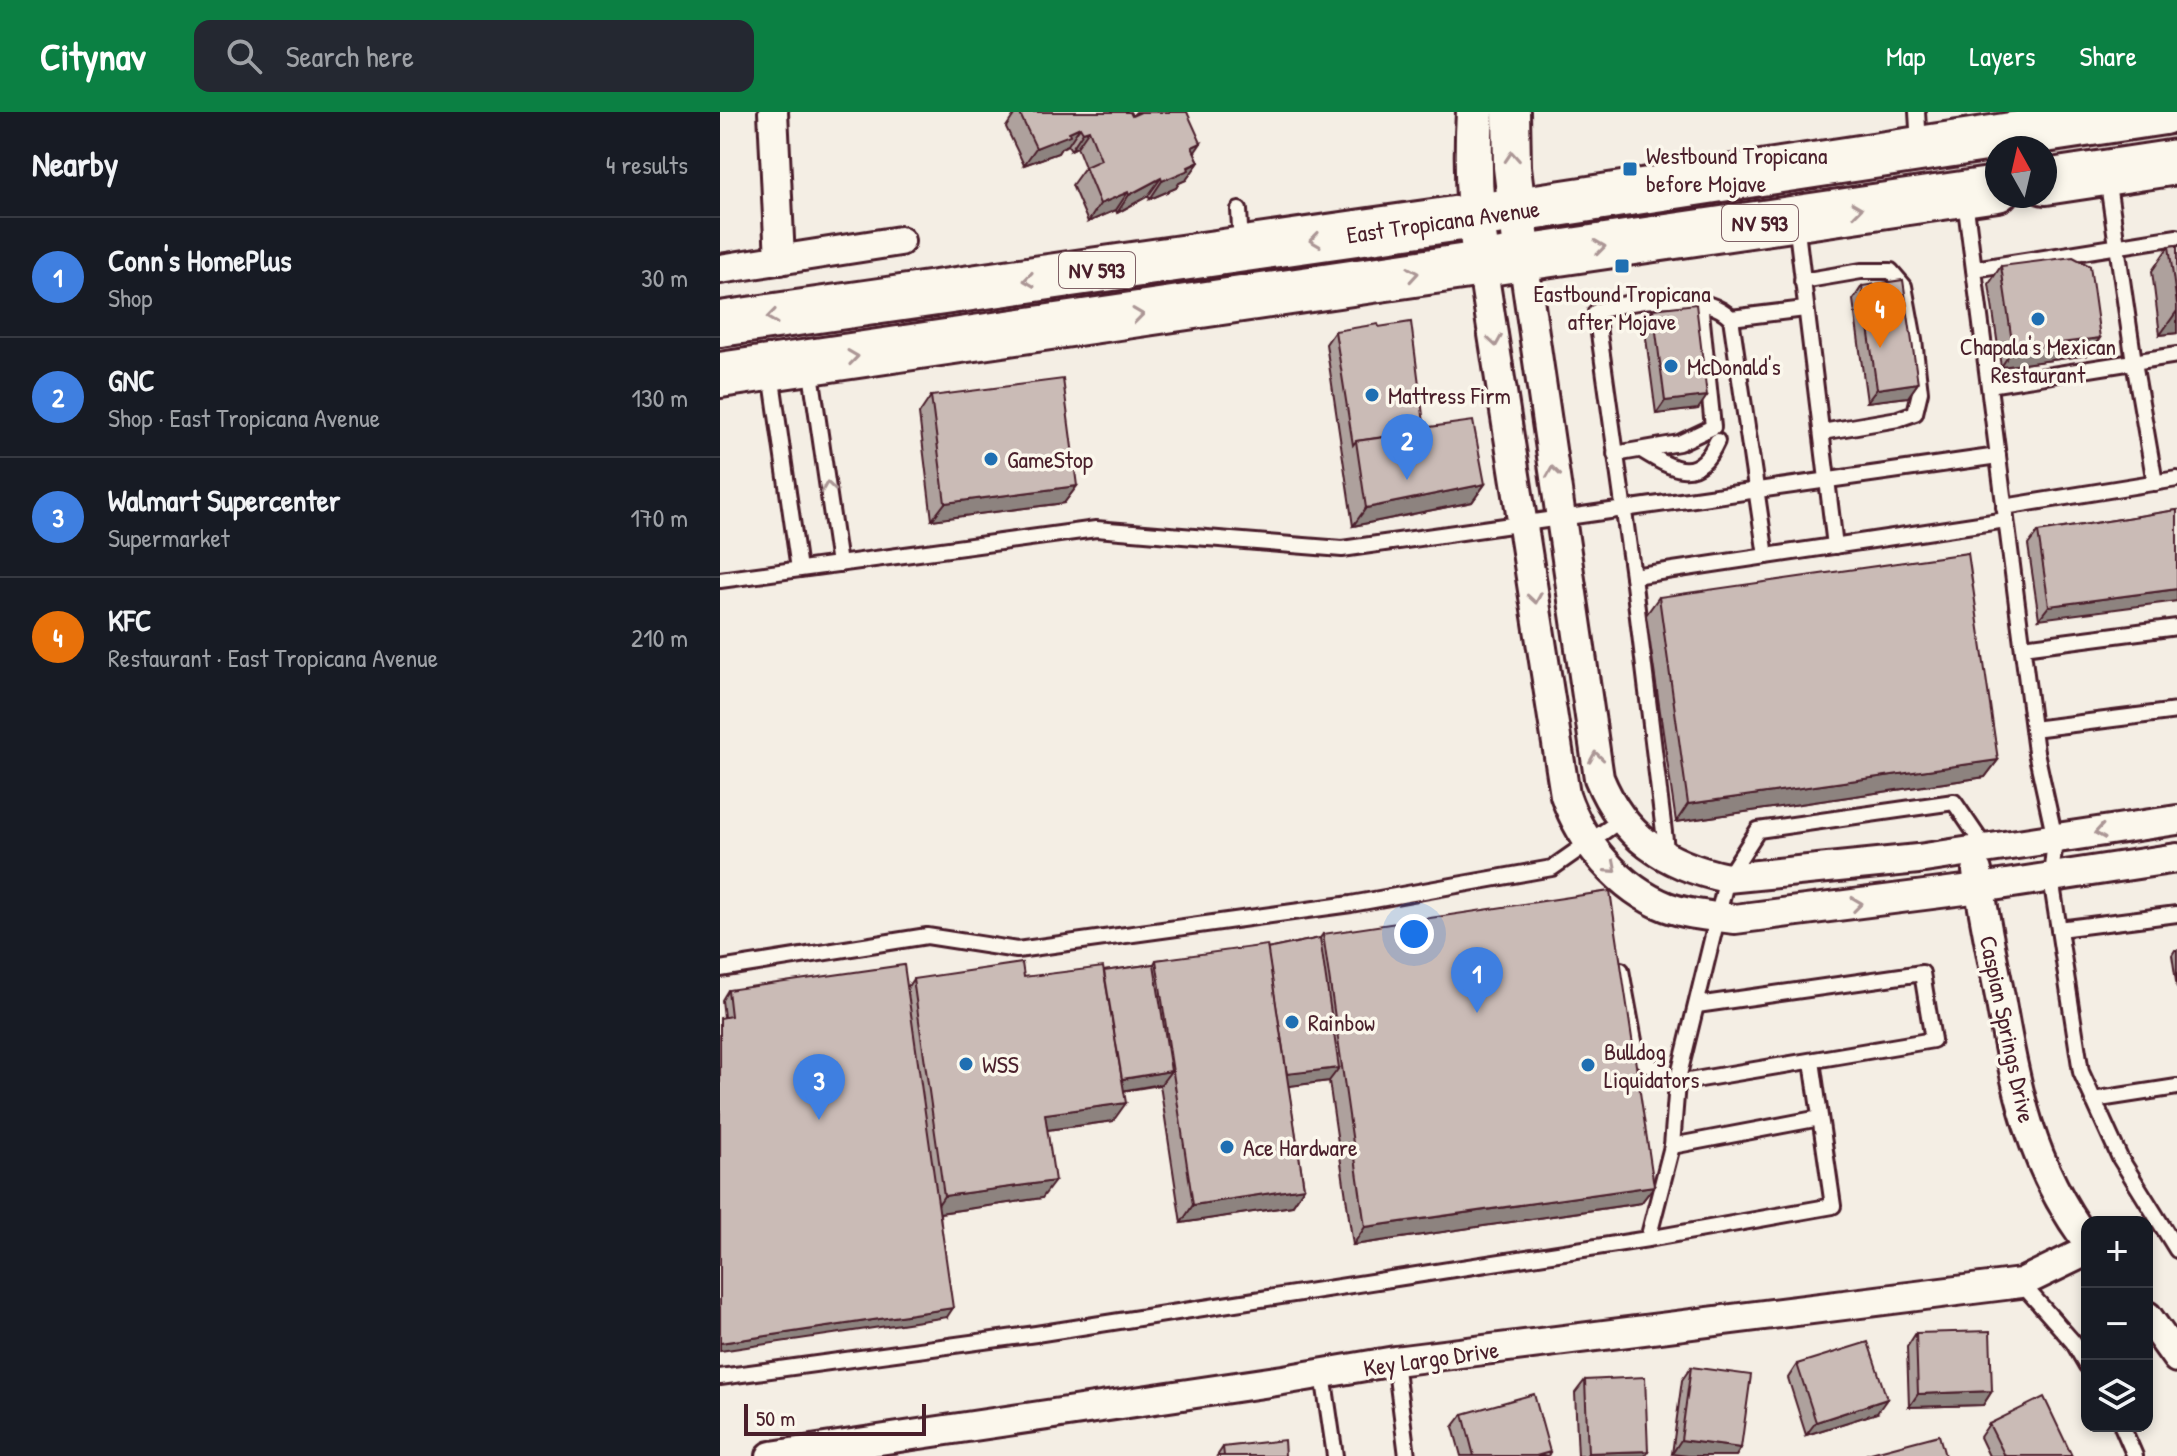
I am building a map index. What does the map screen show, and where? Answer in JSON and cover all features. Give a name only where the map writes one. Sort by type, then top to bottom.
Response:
[{"type":"main road","name":"East Tropicana Avenue","points":[[720,324],[972,288],[1240,230],[1496,213],[1918,130],[2164,112]]},
{"type":"main road","points":[[2057,156],[2138,141],[2177,126]]},
{"type":"main road","points":[[2057,180],[2177,162]]},
{"type":"main road","name":"East Tropicana Avenue","points":[[720,375],[1795,218],[1985,184]]},
{"type":"main road","points":[[790,366],[788,348],[811,336],[898,315],[941,302],[972,288]]},
{"type":"street","points":[[773,112],[780,260]]},
{"type":"street","points":[[1475,112],[1473,148],[1496,213],[1524,523],[1565,795],[1573,819],[1604,864],[1665,906],[1735,919],[1980,888],[2177,858]]},
{"type":"street","points":[[1496,213],[1511,112]]},
{"type":"street","points":[[720,269],[900,241]]},
{"type":"street","points":[[1502,261],[1560,517],[1599,778],[1610,805],[1635,836],[1667,857],[1703,873],[1727,878],[1918,859],[2177,820]]},
{"type":"street","name":"Caspian Springs Drive","points":[[1980,850],[1980,888],[2018,1095],[2039,1159],[2081,1233]]},
{"type":"street","name":"Key Largo Drive","points":[[772,1456],[1395,1361],[2021,1283],[2081,1254]]},
{"type":"street","points":[[2153,1324],[2177,1358]]},
{"type":"lane","points":[[2107,173],[2155,483]]},
{"type":"lane","points":[[1985,191],[1974,269],[2033,729],[2055,839],[2051,878],[2081,1072],[2120,1158],[2177,1250]]},
{"type":"lane","points":[[1795,218],[1835,546]]},
{"type":"lane","points":[[1974,269],[2177,237]]},
{"type":"lane","points":[[1802,281],[1861,271],[1891,271],[1904,286],[1914,340],[1920,392],[1915,413],[1898,419],[1822,432]]},
{"type":"lane","points":[[1667,857],[1633,576],[1596,312],[1664,299],[1700,302],[1723,309],[1731,318],[1766,556]]},
{"type":"lane","points":[[1615,454],[1679,443],[1713,427],[1700,302]]},
{"type":"lane","points":[[1731,318],[1805,309]]},
{"type":"lane","points":[[1989,385],[2177,355]]},
{"type":"lane","points":[[790,366],[839,564]]},
{"type":"lane","points":[[790,366],[799,569]]},
{"type":"lane","points":[[1643,451],[1672,469],[1692,469],[1710,458],[1717,441]]},
{"type":"lane","points":[[720,580],[1096,529],[1342,549],[1998,456]]},
{"type":"lane","points":[[1633,576],[1835,546],[2177,479]]},
{"type":"lane","points":[[2023,647],[2177,627]]},
{"type":"lane","points":[[2033,729],[2177,711]]},
{"type":"lane","points":[[1648,1239],[1672,1146],[1677,1083],[1727,878],[1758,830],[1954,802],[1980,850]]},
{"type":"lane","points":[[720,969],[927,936],[1017,950],[1351,904],[1552,868],[1622,819]]},
{"type":"lane","points":[[2059,929],[2177,914]]},
{"type":"lane","points":[[1619,958],[1637,1057],[1677,1083],[1933,1040],[1922,973],[1697,1005]]},
{"type":"lane","points":[[720,1377],[1036,1334],[1648,1239],[1833,1206],[1812,1061]]},
{"type":"lane","points":[[2093,1100],[2177,1087]]},
{"type":"lane","points":[[1672,1146],[1820,1118]]},
{"type":"lane","points":[[2021,1283],[2073,1342],[2084,1360]]},
{"type":"lane","points":[[1395,1361],[1407,1456]]},
{"type":"lane","points":[[1323,1374],[1335,1456]]},
{"type":"lane","points":[[2125,1432],[2135,1456]]},
{"type":"building","points":[[1019,112],[1130,112],[1132,116],[1138,112],[1187,112],[1201,143],[1192,147],[1199,162],[1188,167],[1189,170],[1162,181],[1161,178],[1129,195],[1128,192],[1100,204],[1085,167],[1101,160],[1089,130],[1083,132],[1080,127],[1069,132],[1070,135],[1036,148]]},
{"type":"building","points":[[2177,245],[2177,305],[2169,246]]},
{"type":"building","name":"Chapala's Mexican Restaurant","points":[[2073,257],[2090,266],[2100,338],[2013,349],[2001,266]]},
{"type":"building","points":[[1903,280],[1918,383],[1877,389],[1862,286]]},
{"type":"building","name":"McDonald's","points":[[1696,304],[1707,396],[1665,401],[1653,309]]},
{"type":"building","name":"Mattress Firm","points":[[1411,322],[1425,431],[1356,441],[1353,445],[1335,331]]},
{"type":"building","name":"GameStop","points":[[1063,379],[1077,486],[945,503],[931,396]]},
{"type":"building","points":[[1473,421],[1485,484],[1366,508],[1356,441],[1429,431],[1430,427]]},
{"type":"building","points":[[2177,510],[2177,589],[2049,606],[2038,532]]},
{"type":"building","points":[[1968,553],[1998,760],[1688,804],[1659,597]]},
{"type":"building","points":[[1610,891],[1654,1186],[1365,1227],[1323,934]]},
{"type":"building","name":"Rainbow","points":[[1320,938],[1339,1068],[1287,1074],[1267,949]]},
{"type":"building","name":"Ace Hardware","points":[[1267,945],[1304,1188],[1193,1205],[1156,960]]},
{"type":"building","points":[[1022,963],[1024,977],[1103,967],[1126,1103],[1045,1114],[1055,1181],[944,1196],[913,979]]},
{"type":"building","points":[[1154,964],[1171,1071],[1122,1079],[1104,971]]},
{"type":"building","points":[[904,965],[953,1308],[720,1343],[720,1018],[731,1016],[728,990]]},
{"type":"building","points":[[1990,1331],[1992,1391],[1918,1394],[1916,1333]]},
{"type":"building","points":[[1868,1342],[1887,1399],[1816,1422],[1797,1364]]},
{"type":"building","points":[[1691,1367],[1751,1375],[1741,1448],[1681,1440]]},
{"type":"building","points":[[1645,1377],[1648,1451],[1588,1453],[1585,1380]]},
{"type":"building","points":[[1534,1394],[1550,1452],[1536,1456],[1474,1456],[1463,1414]]},
{"type":"building","points":[[2044,1397],[2072,1456],[2005,1456],[1989,1424]]},
{"type":"building","points":[[1939,1435],[1945,1456],[1867,1454]]},
{"type":"building","points":[[1284,1440],[1285,1456],[1224,1456],[1223,1447]]},
{"type":"place","name":"Westbound Tropicana before Mojave","points":[[1630,169]]},
{"type":"place","name":"Eastbound Tropicana after Mojave","points":[[1622,266]]},
{"type":"place","name":"Chapala's Mexican Restaurant","points":[[2038,319]]},
{"type":"place","name":"KFC","points":[[1880,348]]},
{"type":"place","name":"McDonald's","points":[[1671,366]]},
{"type":"place","name":"Mattress Firm","points":[[1372,395]]},
{"type":"place","name":"GameStop","points":[[991,459]]},
{"type":"place","name":"GNC","points":[[1407,480]]},
{"type":"place","name":"Conn's HomePlus","points":[[1477,1013]]},
{"type":"place","name":"Rainbow","points":[[1292,1022]]},
{"type":"place","name":"WSS","points":[[966,1064]]},
{"type":"place","name":"Bulldog Liquidators","points":[[1588,1065]]},
{"type":"place","name":"Walmart Supercenter","points":[[819,1120]]},
{"type":"place","name":"Ace Hardware","points":[[1227,1147]]}]
